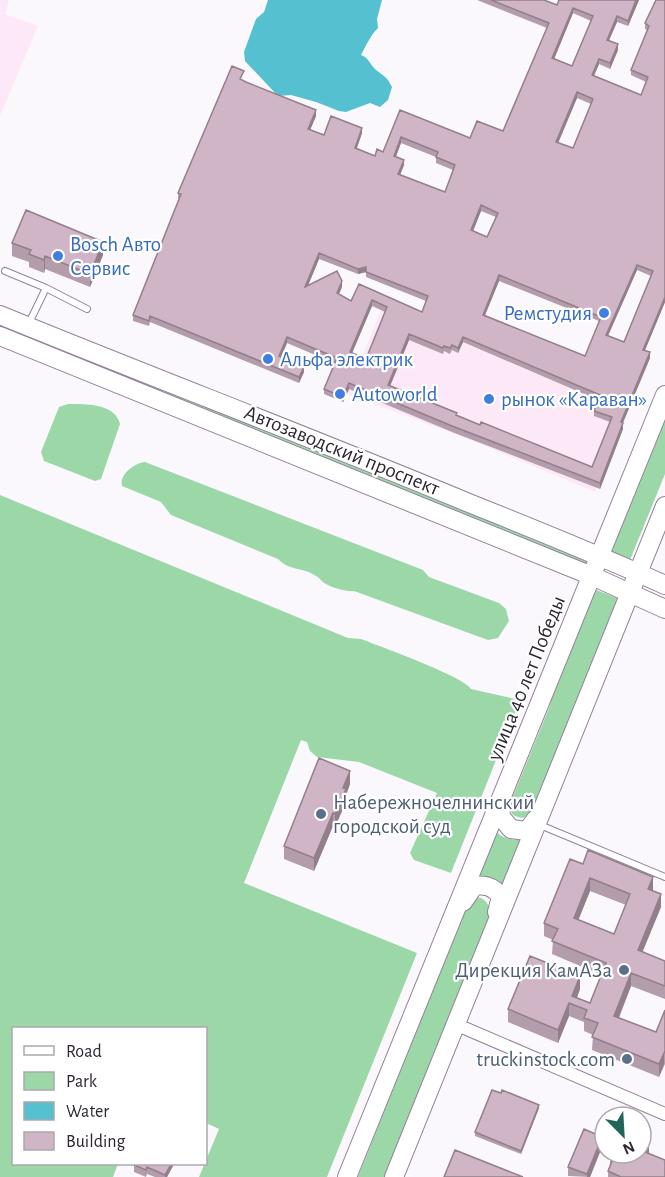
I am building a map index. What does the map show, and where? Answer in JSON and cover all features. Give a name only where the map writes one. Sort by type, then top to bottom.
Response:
[{"type":"street","name":"Автозаводский проспект","points":[[0,315],[368,460],[601,555],[665,585]]},
{"type":"street","name":"Автозаводский проспект","points":[[0,336],[592,576],[665,609]]},
{"type":"street","name":"улица 40 лет Победы","points":[[347,1176],[665,395]]},
{"type":"street","points":[[393,1177],[665,506]]},
{"type":"street","points":[[503,795],[500,816],[511,829],[527,831],[539,817]]},
{"type":"street","points":[[454,915],[474,886],[490,886],[501,897],[493,931]]},
{"type":"street","points":[[455,1024],[665,1114]]},
{"type":"lane","points":[[5,271],[46,288],[87,309]]},
{"type":"lane","points":[[27,326],[46,288]]},
{"type":"lane","points":[[539,817],[665,877]]},
{"type":"shaded area","points":[[0,0],[9,0],[5,14],[38,26],[0,116]]},
{"type":"shaded area","name":"рынок «Караван»","points":[[381,310],[443,326],[631,404],[595,492],[463,437],[347,394]]},
{"type":"green space","points":[[0,322],[588,561],[585,567],[0,328]]},
{"type":"green space","points":[[68,404],[106,408],[117,417],[120,424],[101,479],[95,481],[44,461],[41,452],[59,407]]},
{"type":"green space","points":[[665,411],[665,474],[630,560],[607,550]]},
{"type":"green space","points":[[145,462],[423,570],[429,577],[499,603],[506,609],[509,621],[498,638],[488,640],[354,591],[329,586],[311,573],[282,563],[278,559],[171,515],[161,502],[122,486],[125,473],[137,464]]},
{"type":"green space","points":[[0,495],[348,638],[361,639],[420,662],[454,677],[471,689],[520,700],[451,873],[414,860],[410,853],[437,793],[359,762],[317,757],[310,751],[307,742],[301,740],[244,883],[417,953],[327,1177],[199,1177],[204,1165],[207,1165],[207,1158],[219,1129],[207,1123],[207,1027],[12,1027],[12,1165],[118,1165],[113,1177],[0,1177]]},
{"type":"green space","points":[[591,588],[620,599],[536,810],[522,818],[512,814],[509,806],[549,708],[560,669]]},
{"type":"green space","points":[[494,829],[500,835],[508,838],[524,839],[504,890],[488,877],[475,878]]},
{"type":"green space","points":[[475,897],[484,900],[492,914],[388,1177],[358,1177],[466,905]]},
{"type":"water","points":[[268,0],[382,0],[377,19],[378,28],[361,55],[390,83],[392,87],[388,100],[380,107],[370,103],[346,112],[291,95],[278,96],[245,61],[244,52],[256,19],[264,12]]},
{"type":"building","points":[[491,0],[544,0],[557,5],[559,0],[636,0],[628,21],[617,16],[607,40],[618,44],[610,63],[599,59],[592,75],[641,95],[648,77],[631,70],[649,26],[645,23],[656,0],[665,0],[665,297],[643,350],[650,352],[621,422],[623,423],[600,483],[452,426],[349,383],[343,397],[324,389],[337,358],[287,337],[279,356],[304,367],[299,377],[150,316],[149,321],[133,315],[181,194],[178,193],[232,66],[244,71],[240,79],[316,110],[308,129],[324,135],[331,116],[362,128],[355,148],[375,156],[377,149],[383,152],[400,110],[470,138],[477,121],[503,131],[549,23]],"holes":[[[573,8],[593,16],[572,66],[552,58]],[[577,92],[593,99],[573,148],[556,142]],[[401,137],[438,152],[436,157],[455,165],[445,192],[398,174],[404,160],[394,156]],[[481,205],[498,213],[487,237],[471,230]],[[319,253],[358,269],[366,267],[366,272],[428,296],[422,312],[359,284],[351,301],[337,293],[342,281],[337,271],[305,287]],[[637,265],[653,271],[624,342],[606,335]],[[499,275],[601,317],[585,356],[483,315]],[[372,300],[387,307],[366,359],[350,352]],[[409,334],[443,348],[444,346],[450,348],[452,345],[458,348],[463,337],[600,395],[594,411],[612,417],[592,467],[481,422],[480,425],[456,415],[457,413],[388,385]]]},
{"type":"building","points":[[26,210],[103,242],[90,274],[45,256],[44,260],[29,254],[31,250],[12,243]]},
{"type":"building","name":"Набережночелнинский городской суд","points":[[319,758],[350,771],[343,788],[346,789],[314,858],[284,846]]},
{"type":"building","name":"Дирекция КамАЗа","points":[[588,850],[653,877],[648,889],[661,894],[638,950],[665,961],[665,986],[631,973],[614,1016],[656,1032],[665,1010],[665,1051],[659,1064],[592,1037],[598,1023],[584,1018],[587,1010],[569,1003],[558,1030],[508,1009],[530,956],[580,976],[572,996],[590,1003],[606,963],[552,941],[558,929],[544,923],[570,859],[583,864]],"holes":[[[590,878],[630,894],[614,934],[574,918]]]},
{"type":"building","points":[[492,1090],[501,1093],[502,1090],[539,1105],[521,1151],[475,1132]]},
{"type":"building","points":[[584,1129],[593,1133],[593,1159],[587,1174],[568,1167]]},
{"type":"building","points":[[455,1150],[523,1177],[444,1177]]},
{"type":"building","points":[[653,1155],[665,1160],[665,1177],[621,1177],[608,1171],[610,1165],[653,1165]]},
{"type":"building","points":[[134,1165],[170,1165],[165,1175],[147,1167],[146,1170]]},
{"type":"place","name":"Bosch Авто Сервис","points":[[58,256]]},
{"type":"place","name":"Ремстудия","points":[[604,313]]},
{"type":"place","name":"Альфа электрик","points":[[268,359]]},
{"type":"place","name":"Autoworld","points":[[340,394]]},
{"type":"place","name":"рынок «Караван»","points":[[489,399]]},
{"type":"place","name":"Набережночелнинский городской суд","points":[[321,814]]},
{"type":"place","name":"Дирекция КамАЗа","points":[[624,970]]},
{"type":"place","name":"truckinstock.com","points":[[627,1059]]}]
